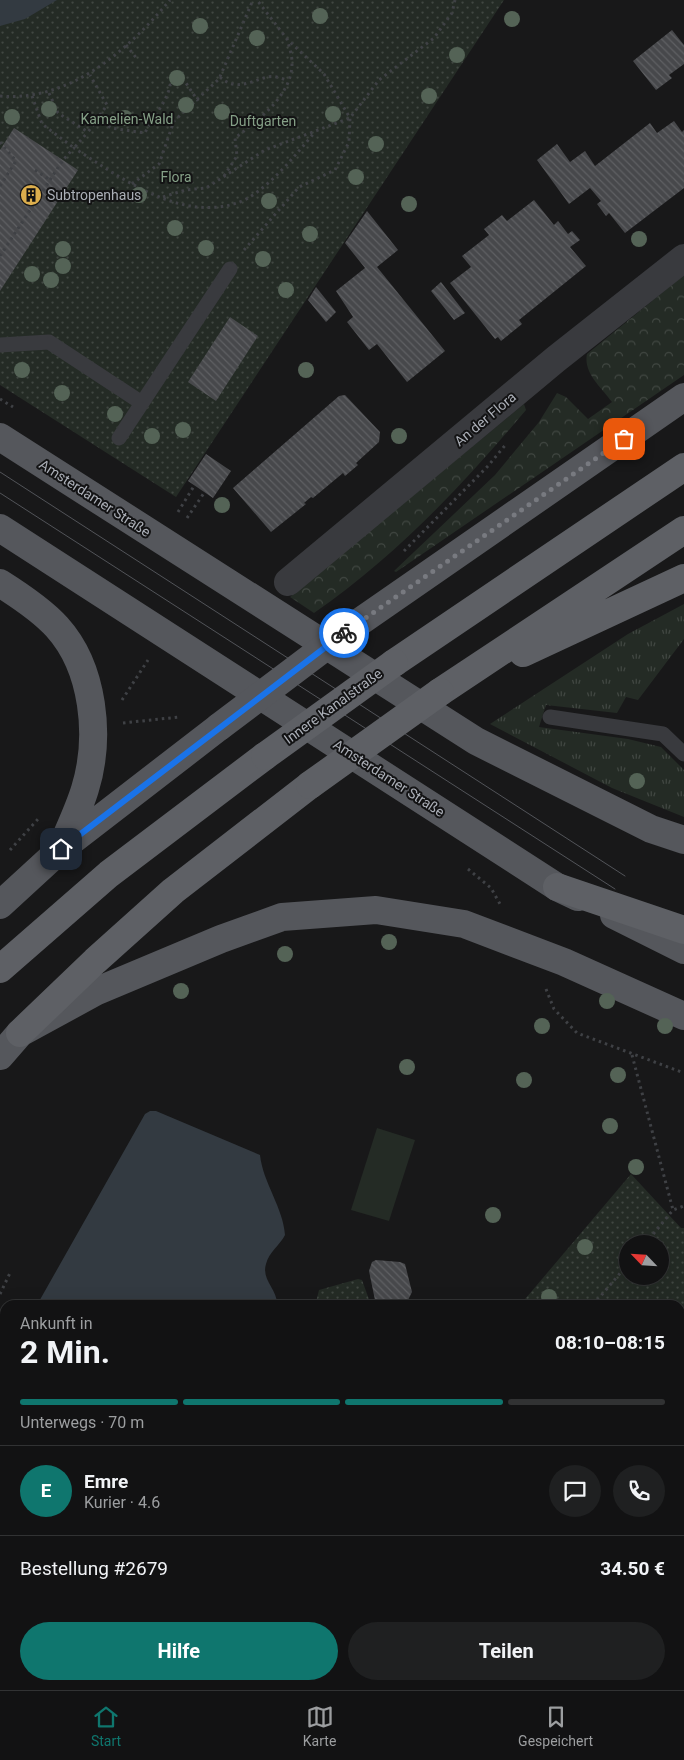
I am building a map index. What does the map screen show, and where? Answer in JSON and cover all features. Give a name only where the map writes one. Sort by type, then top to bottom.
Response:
[{"type":"highway","name":"Innere Kanalstraße","points":[[0,969],[109,874],[265,756],[394,663],[684,467]]},
{"type":"highway","points":[[20,1033],[95,961],[173,891],[310,785],[440,692],[684,530]]},
{"type":"highway","points":[[440,692],[684,578]]},
{"type":"highway","points":[[557,887],[684,930]]},
{"type":"main road","points":[[0,905],[61,849],[345,632],[684,397]]},
{"type":"main road","name":"Amsterdamer Straße","points":[[0,437],[476,741],[651,829],[684,840]]},
{"type":"main road","name":"Amsterdamer Straße","points":[[0,528],[557,887],[684,950]]},
{"type":"main road","points":[[0,582],[57,626],[78,657],[88,689],[92,723],[91,759],[86,788],[61,849]]},
{"type":"main road","points":[[0,1056],[20,1033],[97,991],[221,939],[282,917],[376,910],[464,924],[564,962],[684,1016]]},
{"type":"street","name":"An der Flora","points":[[288,582],[556,359],[684,258]]},
{"type":"lane","points":[[119,438],[230,269]]},
{"type":"lane","points":[[0,345],[49,342],[142,403]]},
{"type":"lane","points":[[550,717],[663,734],[684,754]]},
{"type":"path","points":[[0,96],[32,96],[49,93],[90,75],[126,45],[170,0]]},
{"type":"path","points":[[132,185],[159,164],[174,121],[198,101],[220,77],[253,0]]},
{"type":"path","points":[[230,269],[276,211],[299,187],[335,170],[349,142],[350,118],[324,74],[287,39],[257,0]]},
{"type":"path","points":[[163,197],[185,190],[206,188],[265,150],[350,118],[379,80],[434,38],[452,13],[455,0]]},
{"type":"path","points":[[222,178],[237,156],[235,138],[258,121],[281,94],[288,80],[292,62],[287,39]]},
{"type":"path","points":[[126,45],[138,60]]},
{"type":"path","points":[[0,254],[50,180],[107,105],[90,75]]},
{"type":"path","points":[[220,77],[227,83],[245,85],[268,77],[288,80]]},
{"type":"path","points":[[98,118],[111,128],[145,133],[151,120],[168,97],[170,86],[179,80],[186,84],[198,101]]},
{"type":"path","points":[[49,93],[58,113],[88,132]]},
{"type":"path","points":[[32,96],[42,124],[74,148],[132,185],[163,197],[209,208],[239,203],[265,185],[284,168],[315,132]]},
{"type":"path","points":[[0,142],[16,160],[0,186]]},
{"type":"path","points":[[35,170],[50,180]]},
{"type":"path","points":[[400,555],[488,466],[511,438]]},
{"type":"path","points":[[178,512],[194,486]]},
{"type":"path","points":[[187,518],[204,493]]},
{"type":"path","points":[[121,701],[151,655]]},
{"type":"path","points":[[127,723],[186,716]]},
{"type":"path","points":[[6,855],[45,811]]},
{"type":"path","points":[[544,985],[554,1009],[577,1032],[632,1055],[684,1073]]},
{"type":"path","points":[[632,1055],[673,1210]]},
{"type":"path","points":[[652,1235],[673,1210],[684,1206]]},
{"type":"path","points":[[0,1294],[10,1272]]},
{"type":"path","points":[[597,1300],[619,1275]]},
{"type":"green space","name":"Flora","points":[[0,0],[504,0],[176,497],[0,385]]},
{"type":"green space","points":[[684,275],[684,375],[396,572],[394,571],[495,475],[539,422],[557,393],[566,397],[588,419],[612,402],[591,374],[588,368],[587,354]]},
{"type":"green space","points":[[524,404],[526,410],[453,492],[427,519],[372,568],[314,613],[290,597]]},
{"type":"green space","points":[[684,604],[684,639],[638,700],[626,697],[617,713],[546,705],[539,727],[628,739],[661,747],[684,770],[684,817],[612,788],[490,724],[628,634]]},
{"type":"green space","points":[[377,1128],[415,1140],[389,1221],[351,1210]]},
{"type":"green space","points":[[631,1174],[681,1228],[684,1228],[684,1300],[524,1300]]},
{"type":"green space","points":[[358,1279],[362,1280],[369,1300],[316,1300],[319,1290]]},
{"type":"shaded area","points":[[0,0],[57,0],[25,19],[0,26]]},
{"type":"shaded area","points":[[150,1111],[156,1111],[260,1155],[265,1175],[281,1215],[285,1235],[270,1256],[265,1270],[277,1300],[40,1300],[145,1114]]},
{"type":"building","points":[[672,30],[684,45],[684,64],[669,75],[672,78],[656,90],[633,61]]},
{"type":"building","points":[[674,121],[682,132],[684,130],[684,188],[625,233],[609,213],[606,216],[597,204],[601,201],[590,188],[569,204],[537,160],[557,144],[570,162],[585,151],[595,166],[650,123],[657,133]]},
{"type":"building","name":"Subtropenhaus","points":[[14,128],[78,170],[0,291],[0,150]]},
{"type":"building","points":[[534,200],[554,225],[558,221],[568,234],[572,231],[580,240],[570,247],[586,266],[519,320],[522,324],[501,341],[498,337],[495,339],[450,283],[471,267],[462,256],[489,235],[484,229],[502,215],[507,221]]},
{"type":"building","points":[[367,211],[398,250],[377,267],[445,351],[407,382],[377,344],[369,350],[347,322],[353,317],[336,291],[365,268],[345,243]]},
{"type":"building","points":[[441,282],[465,313],[454,320],[431,291]]},
{"type":"building","points":[[316,287],[336,312],[326,322],[308,300]]},
{"type":"building","points":[[230,317],[258,336],[216,401],[188,382]]},
{"type":"building","points":[[345,395],[380,432],[379,442],[345,476],[343,473],[313,498],[311,497],[304,503],[306,504],[271,532],[233,488],[339,396]]},
{"type":"building","points":[[206,454],[231,471],[213,498],[188,481]]},
{"type":"building","points":[[376,1260],[405,1264],[412,1292],[408,1300],[375,1300],[369,1271],[372,1262]]},
{"type":"tram line","points":[[0,472],[625,876]]},
{"type":"tram line","points":[[0,493],[615,889]]},
{"type":"way so far","points":[[344,633],[624,439]]},
{"type":"place","name":"Subtropenhaus","points":[[31,195]]},
{"type":"route","points":[[61,849],[344,633]]},
{"type":"park label","name":"Kamelien-Wald","points":[[127,119]]},
{"type":"park label","name":"Duftgarten","points":[[263,121]]}]
